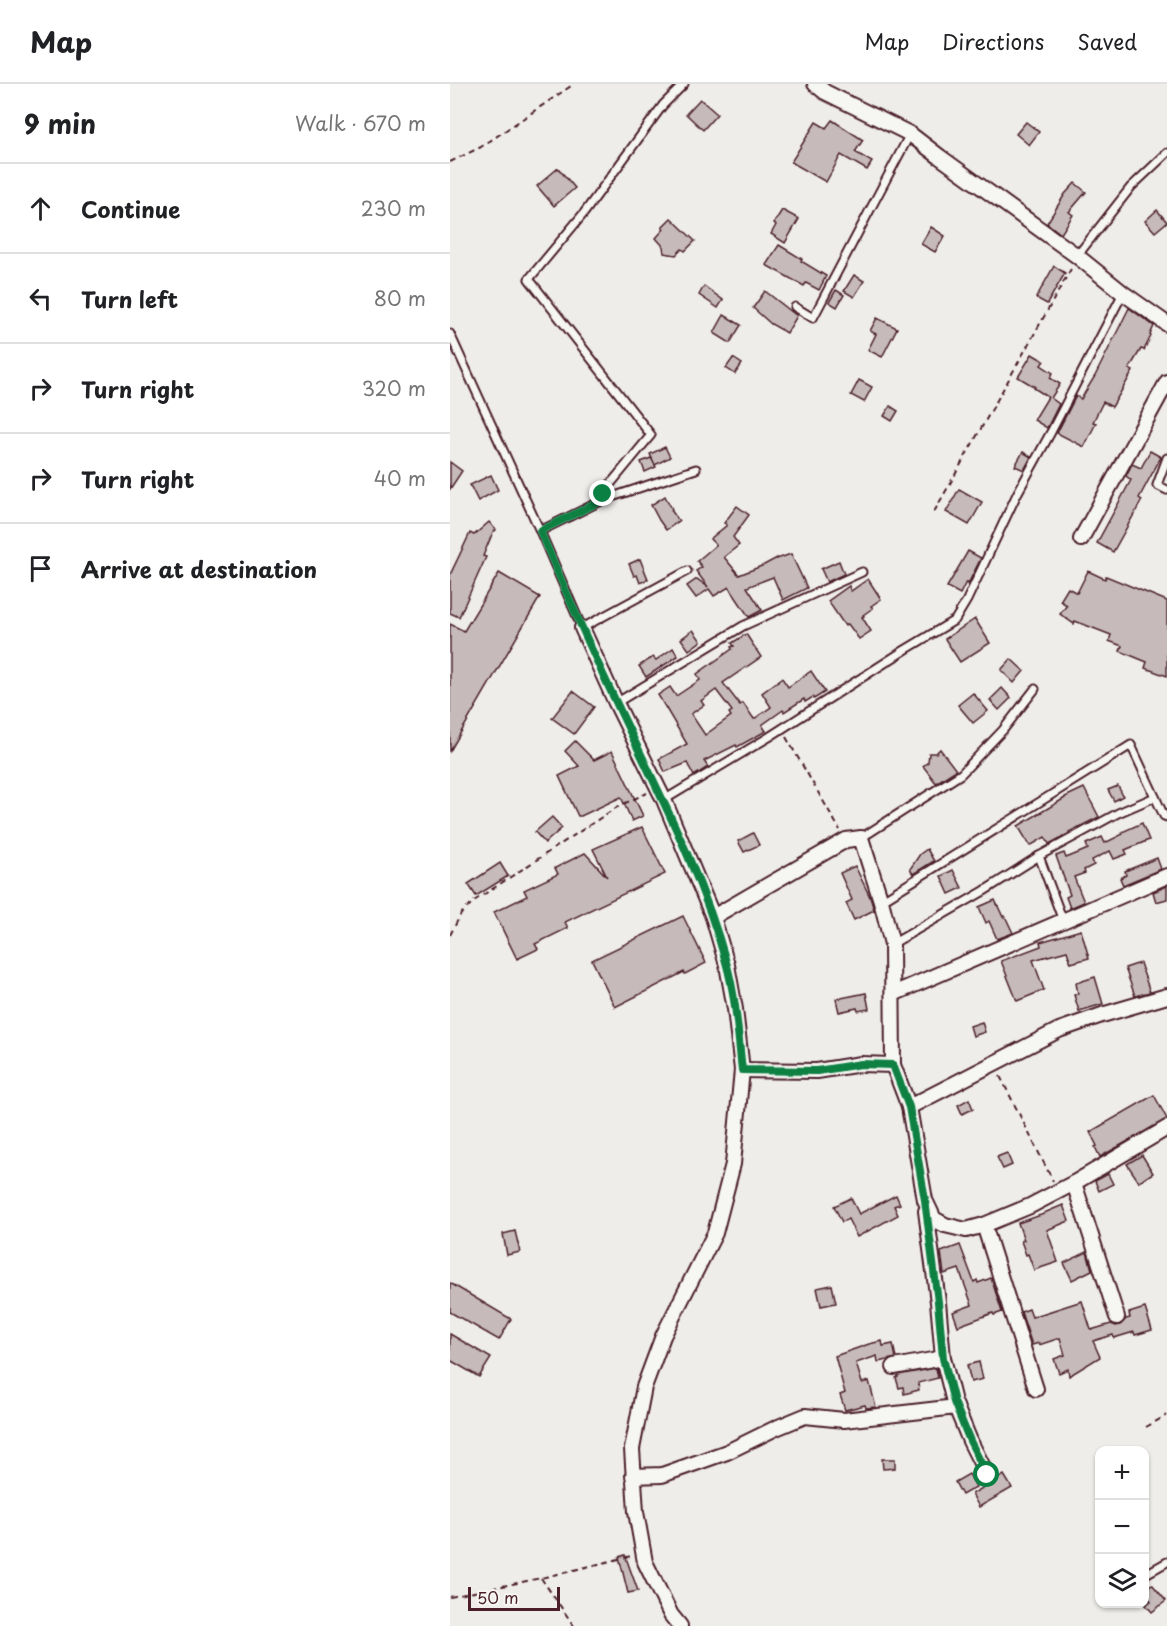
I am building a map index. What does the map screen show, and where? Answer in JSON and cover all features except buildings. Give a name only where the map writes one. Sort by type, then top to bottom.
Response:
[{"type":"street","points":[[815,84],[825,92],[910,134],[1167,324]]},
{"type":"street","points":[[1081,539],[1167,382]]},
{"type":"street","points":[[582,628],[661,794],[713,917],[727,965],[742,1070],[733,1164],[715,1233],[663,1336],[644,1387],[632,1449],[636,1512],[642,1553],[671,1615],[680,1626]]},
{"type":"street","points":[[713,917],[846,840],[861,838],[892,944],[893,1065],[909,1107],[925,1200],[943,1358],[956,1407],[987,1475]]},
{"type":"street","points":[[893,994],[1167,876]]},
{"type":"street","points":[[909,1107],[1059,1030],[1167,996]]},
{"type":"street","points":[[742,1070],[817,1071],[861,1064],[893,1065]]},
{"type":"street","points":[[925,1200],[934,1220],[945,1226],[966,1230],[984,1225],[1030,1206],[1074,1183],[1167,1128]]},
{"type":"street","points":[[1074,1183],[1117,1317]]},
{"type":"street","points":[[984,1225],[1036,1389]]},
{"type":"street","points":[[894,1367],[943,1358]]},
{"type":"street","points":[[633,1476],[662,1475],[716,1456],[805,1416],[844,1420],[956,1407]]},
{"type":"lane","points":[[603,500],[603,494],[651,435],[529,279],[584,213],[663,105],[684,84]]},
{"type":"lane","points":[[795,307],[813,318],[910,134]]},
{"type":"lane","points":[[1077,256],[1131,187],[1167,153]]},
{"type":"lane","points":[[661,794],[782,729],[955,620],[967,600],[1017,494],[1123,293]]},
{"type":"lane","points":[[450,334],[582,628],[687,571]]},
{"type":"lane","points":[[1167,458],[1156,485],[1167,490]]},
{"type":"lane","points":[[540,531],[603,500],[696,469]]},
{"type":"lane","points":[[616,703],[742,626],[862,572]]},
{"type":"lane","points":[[861,838],[961,774],[1003,730],[1035,689]]},
{"type":"lane","points":[[881,901],[1131,746],[1164,816],[1167,817]]},
{"type":"lane","points":[[892,944],[1039,856],[1118,813],[1155,796]]},
{"type":"lane","points":[[1039,856],[1063,921]]},
{"type":"lane","points":[[1149,1572],[1167,1562]]},
{"type":"path","points":[[450,162],[481,147],[574,84]]},
{"type":"path","points":[[934,512],[1077,256]]},
{"type":"path","points":[[782,729],[846,840]]},
{"type":"path","points":[[450,935],[461,914],[474,901],[617,807],[661,794]]},
{"type":"path","points":[[993,1063],[1058,1191]]},
{"type":"path","points":[[1146,1427],[1167,1415]]},
{"type":"path","points":[[450,1598],[642,1553]]},
{"type":"path","points":[[541,1578],[574,1626]]},
{"type":"route","points":[[603,494],[603,500],[540,531],[616,703],[664,800],[713,917],[727,965],[742,1070],[817,1071],[861,1064],[893,1065],[909,1107],[925,1200],[943,1358],[954,1402],[987,1475]]}]
